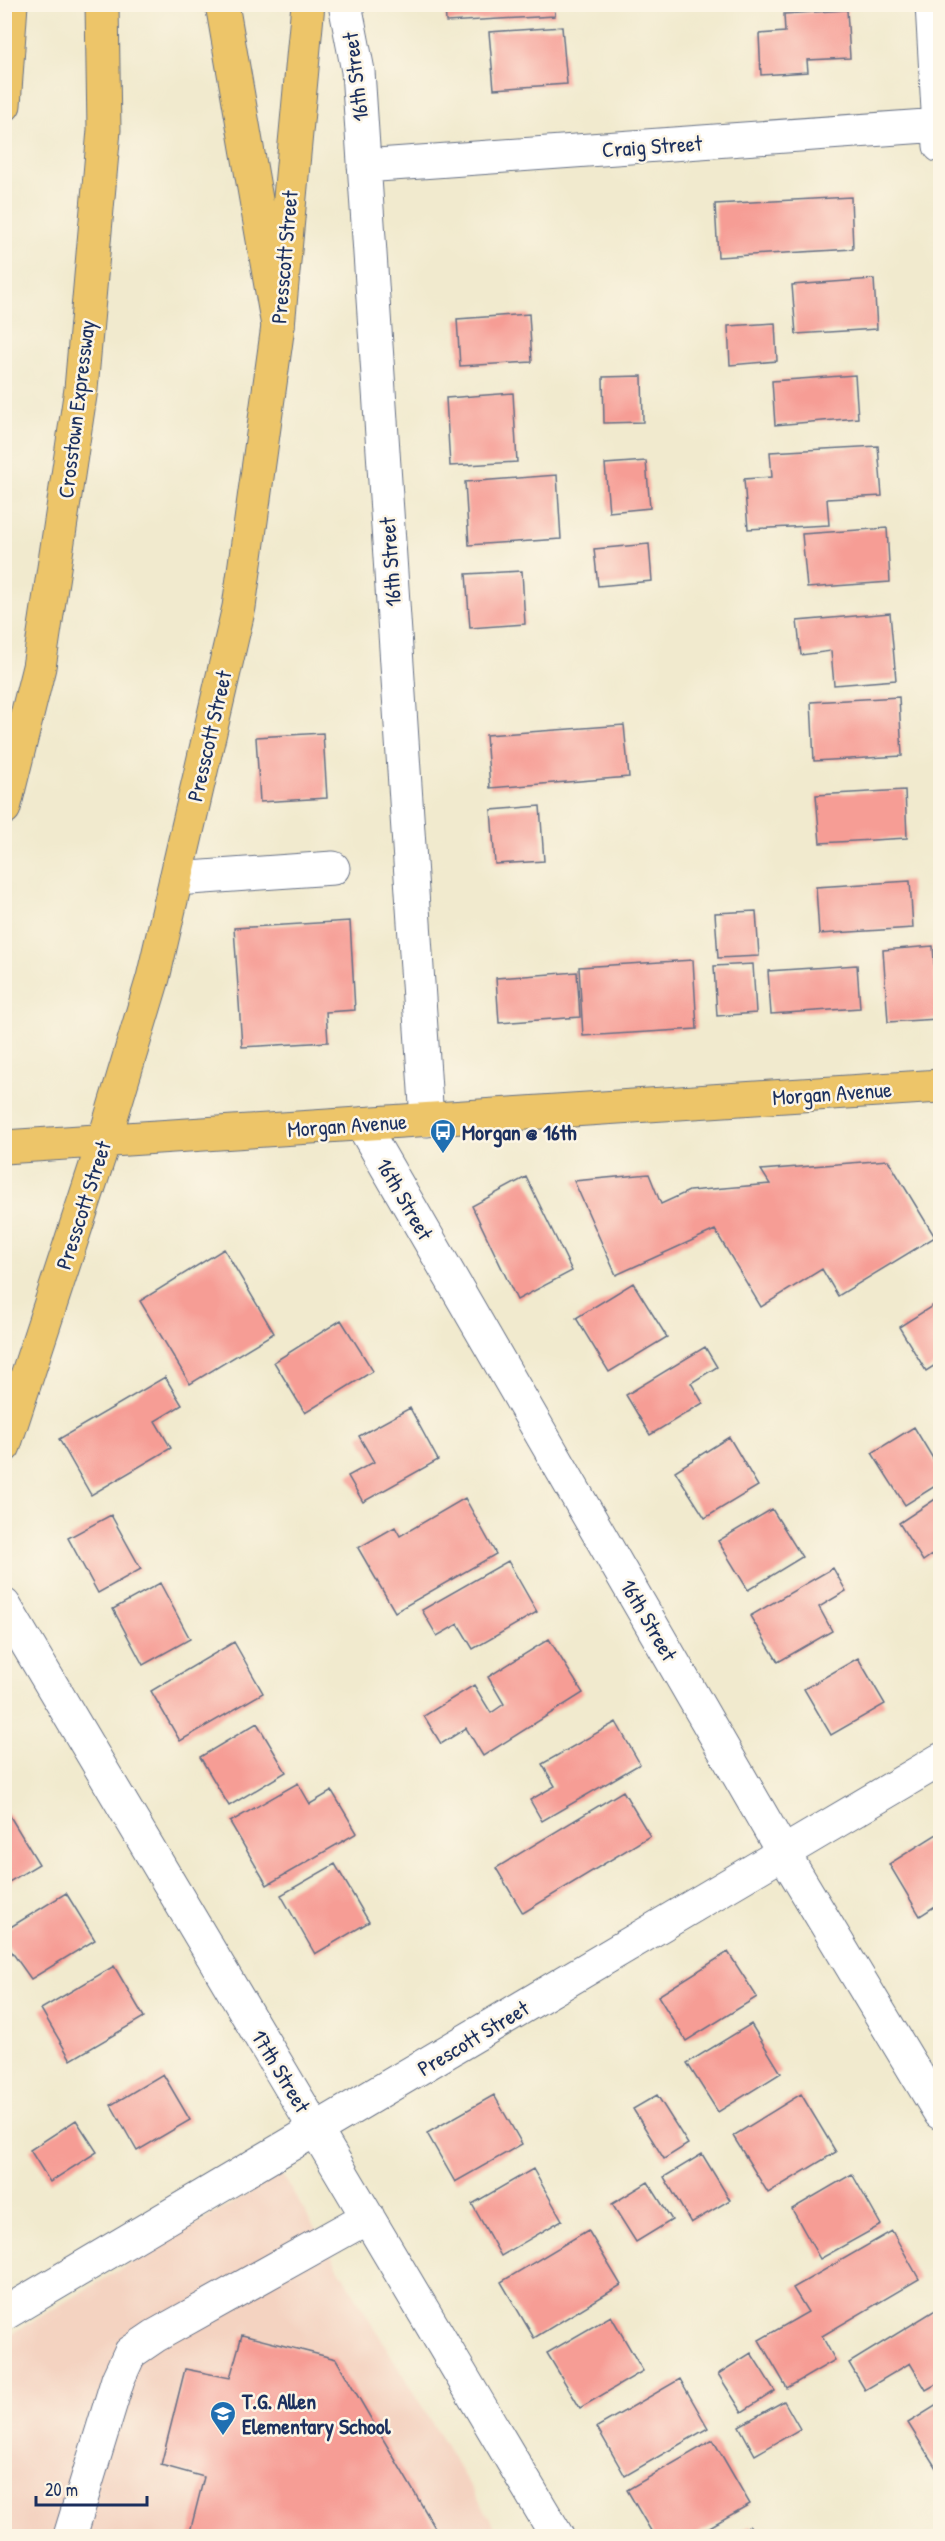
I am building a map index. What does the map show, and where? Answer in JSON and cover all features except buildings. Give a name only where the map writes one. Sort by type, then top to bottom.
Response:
[{"type":"main road","points":[[4,105],[11,4]]},
{"type":"main road","name":"Crosstown Expressway","points":[[4,808],[39,667],[81,389],[104,130],[102,4]]},
{"type":"main road","points":[[222,4],[278,326]]},
{"type":"main road","name":"Presscott Street","points":[[4,1446],[104,1141],[153,978],[239,607],[278,326],[308,4]]},
{"type":"main road","name":"Morgan Avenue","points":[[4,1147],[940,1086]]},
{"type":"street","name":"16th Street","points":[[345,4],[358,71],[427,1120]]},
{"type":"street","points":[[932,4],[940,132]]},
{"type":"street","name":"Craig Street","points":[[364,166],[940,132]]},
{"type":"street","points":[[176,879],[333,868]]},
{"type":"street","name":"16th Street","points":[[362,1124],[784,1854],[940,2113]]},
{"type":"street","name":"17th Street","points":[[4,1605],[557,2536]]},
{"type":"street","name":"Prescott Street","points":[[4,2314],[940,1760]]},
{"type":"street","points":[[70,2536],[118,2379],[130,2353],[155,2336],[368,2217]]},
{"type":"shaded area","name":"T.G. Allen Elementary School","points":[[282,2174],[500,2536],[5,2536],[4,2338]]},
{"type":"place","name":"Morgan @ 16th","points":[[443,1155]]},
{"type":"place","name":"T.G. Allen Elementary School","points":[[223,2437]]}]
